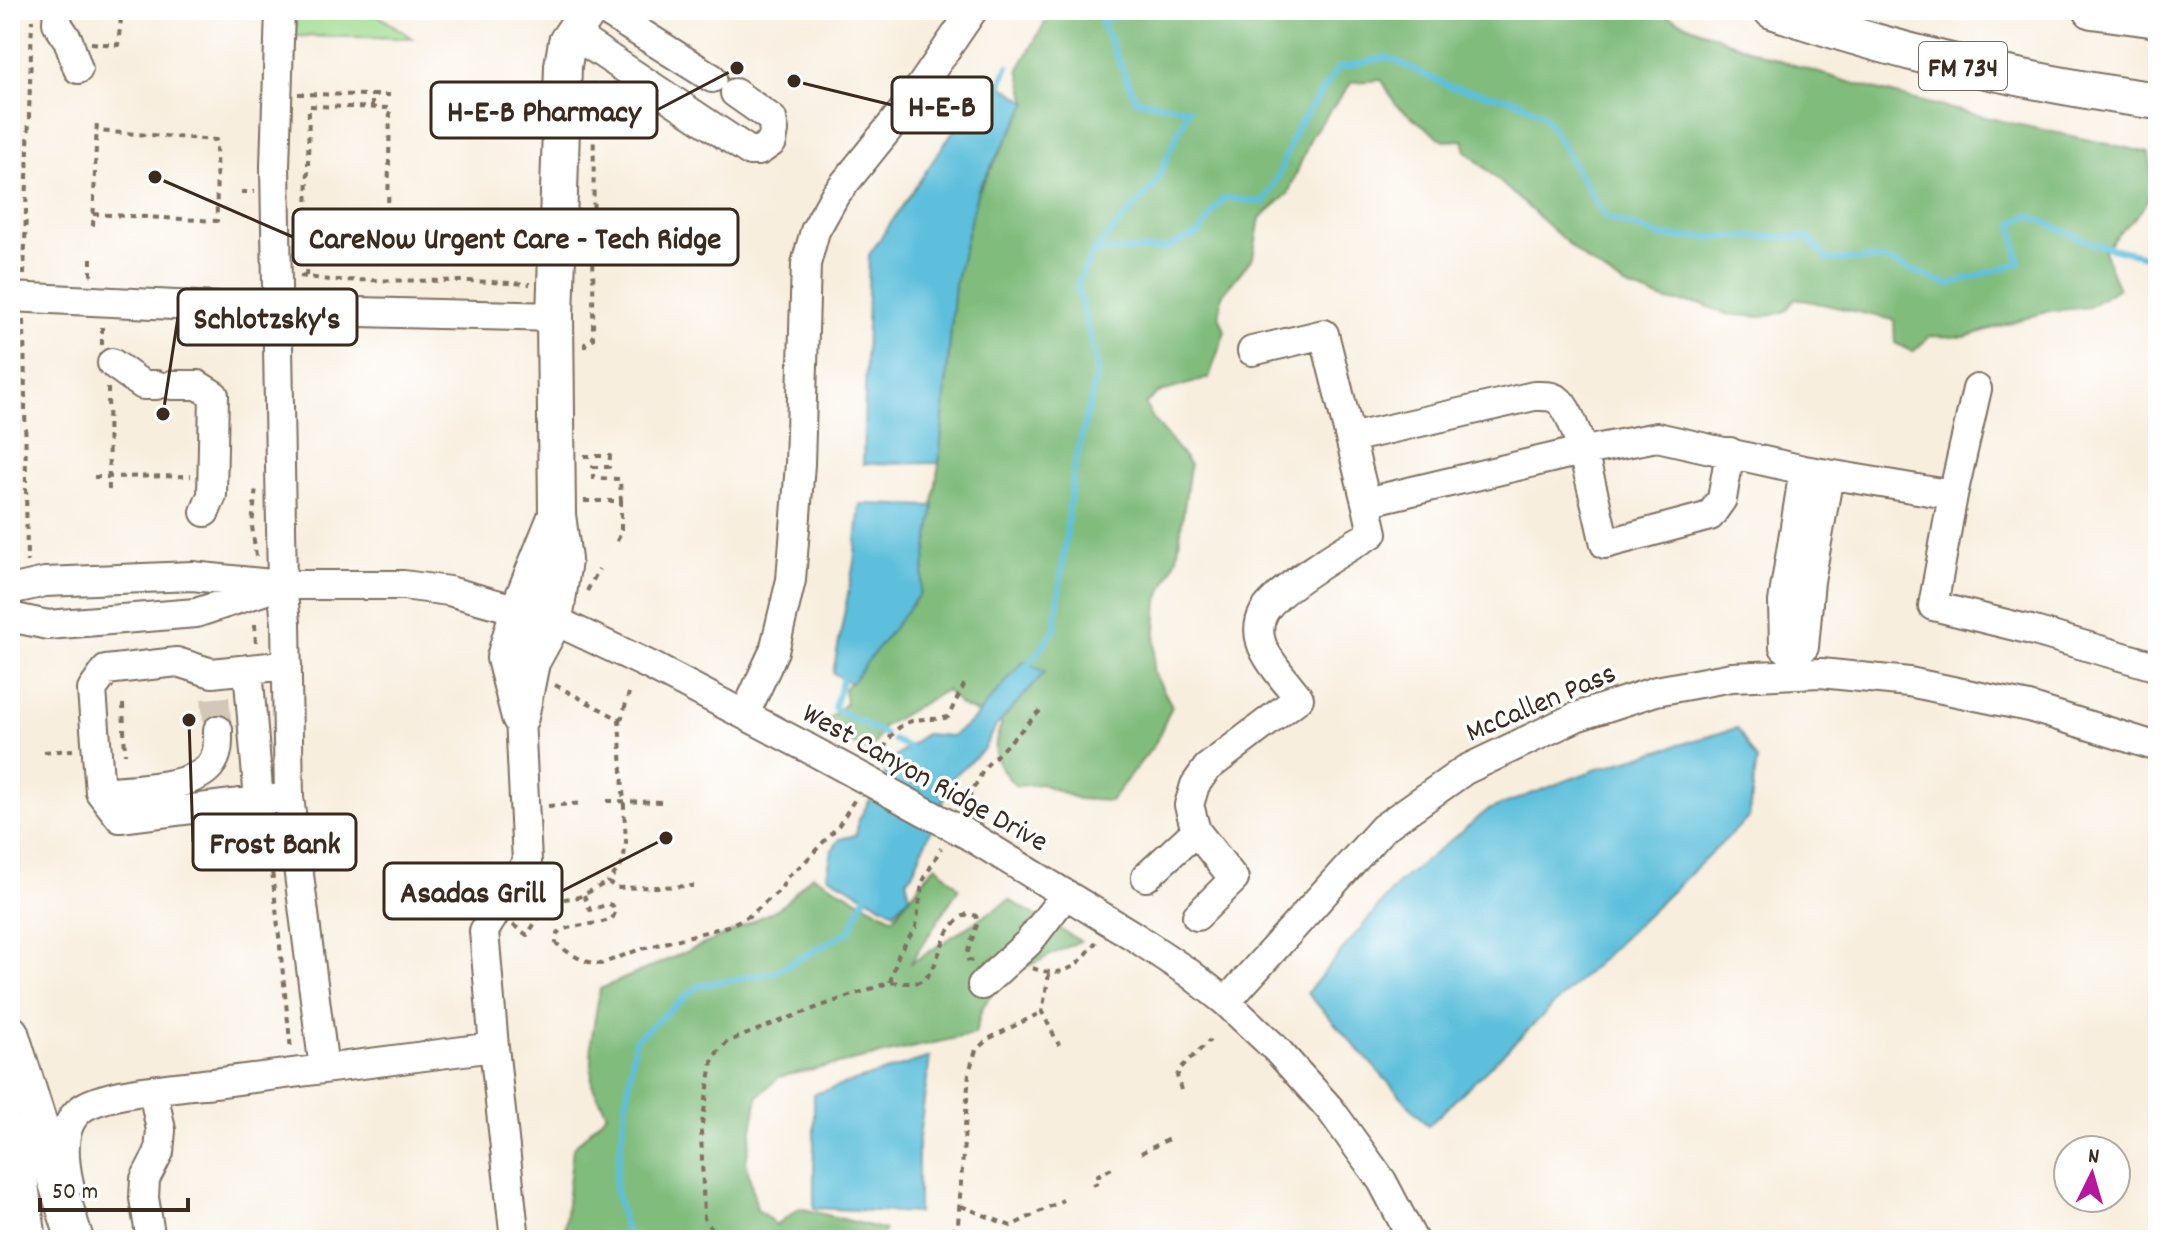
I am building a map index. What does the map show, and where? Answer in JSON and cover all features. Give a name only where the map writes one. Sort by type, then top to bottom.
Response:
[{"type":"highway","points":[[10,1137],[25,1240]]},
{"type":"main road","name":"FM 734","points":[[1772,10],[1850,37],[1963,66],[2071,89],[2158,101]]},
{"type":"main road","points":[[2092,10],[2158,19]]},
{"type":"main road","points":[[520,717],[531,662],[568,610],[563,560],[570,508],[555,317],[563,66],[567,42],[581,22]]},
{"type":"main road","points":[[520,717],[505,658],[519,609],[570,508]]},
{"type":"main road","points":[[10,1033],[75,1240]]},
{"type":"street","points":[[280,10],[275,166],[289,797],[324,1069]]},
{"type":"street","points":[[581,22],[749,151],[759,151],[772,142],[772,119],[604,10]]},
{"type":"street","points":[[745,714],[774,651],[791,580],[800,464],[806,264],[815,231],[835,195],[910,102],[973,10]]},
{"type":"street","points":[[65,11],[57,23],[75,50]]},
{"type":"street","points":[[10,297],[278,310],[555,317]]},
{"type":"street","points":[[1197,916],[1234,879],[1196,831],[1189,805],[1195,785],[1207,768],[1299,698],[1261,646],[1259,630],[1263,613],[1277,598],[1329,559],[1373,533],[1324,334],[1252,351]]},
{"type":"street","points":[[107,362],[143,385],[198,385],[214,395],[212,495],[205,512]]},
{"type":"street","points":[[1977,389],[1953,495],[1933,606],[2031,630],[2158,667]]},
{"type":"street","points":[[1350,438],[1534,396],[1549,396],[1561,401],[1568,412],[1582,452],[1605,544],[1710,516],[1722,499],[1730,452]]},
{"type":"street","points":[[1366,502],[1657,437],[1816,472],[1953,495]]},
{"type":"street","points":[[1795,665],[1784,647],[1783,602],[1816,472]]},
{"type":"street","name":"West Canyon Ridge Drive","points":[[10,590],[45,582],[192,576],[282,585],[403,585],[477,597],[519,609],[568,610],[745,714],[970,836],[1166,958],[1226,1002],[1276,1049],[1330,1109],[1382,1181],[1413,1240]]},
{"type":"street","name":"West Canyon Ridge Drive","points":[[10,617],[48,625],[196,613],[282,585]]},
{"type":"street","points":[[287,665],[252,661],[213,686],[177,662],[106,670],[92,690],[100,792],[120,818],[289,797]]},
{"type":"street","points":[[252,661],[259,801]]},
{"type":"street","name":"McCallen Pass","points":[[1226,1002],[1383,828],[1465,770],[1576,717],[1656,691],[1795,665],[1821,673],[1909,682],[2029,707],[2158,747]]},
{"type":"street","points":[[515,1240],[484,931],[527,862],[520,717]]},
{"type":"street","points":[[100,792],[189,781],[209,767],[218,750],[218,730]]},
{"type":"street","points":[[1146,877],[1196,831]]},
{"type":"street","points":[[982,985],[1035,935],[1066,894]]},
{"type":"street","points":[[83,1240],[63,1160],[69,1126],[76,1112],[90,1102],[153,1091],[494,1047]]},
{"type":"street","points":[[151,1240],[144,1198],[145,1179],[159,1152],[161,1130],[153,1091]]},
{"type":"path","points":[[75,50],[118,45],[122,10]]},
{"type":"path","points":[[585,358],[585,344],[593,339],[594,71]]},
{"type":"path","points":[[295,94],[390,95]]},
{"type":"path","points":[[323,106],[324,94]]},
{"type":"path","points":[[372,95],[372,107]]},
{"type":"path","points":[[307,213],[388,213],[390,108],[309,106],[307,213],[307,225]]},
{"type":"path","points":[[93,226],[97,119]]},
{"type":"path","points":[[93,214],[217,221],[216,140],[97,131]]},
{"type":"path","points":[[241,192],[257,192]]},
{"type":"path","points":[[91,258],[91,274],[103,286]]},
{"type":"path","points":[[306,276],[307,259]]},
{"type":"path","points":[[298,276],[330,280],[538,284]]},
{"type":"path","points":[[102,319],[107,362],[109,492]]},
{"type":"path","points":[[584,442],[584,456],[610,456],[609,467],[593,467],[593,478],[620,479],[621,533],[616,543]]},
{"type":"path","points":[[94,477],[202,476]]},
{"type":"path","points":[[254,497],[252,526],[256,556]]},
{"type":"path","points":[[570,508],[621,501]]},
{"type":"path","points":[[568,610],[599,569]]},
{"type":"path","points":[[252,661],[255,624]]},
{"type":"path","points":[[876,767],[894,731],[918,720],[948,717],[965,683]]},
{"type":"path","points":[[553,684],[619,719]]},
{"type":"path","points":[[513,925],[527,935],[550,901],[584,895],[608,882],[618,871],[625,855],[619,719],[629,693]]},
{"type":"path","points":[[123,704],[125,754]]},
{"type":"path","points":[[44,752],[80,749]]},
{"type":"path","points":[[584,895],[590,910],[609,904],[613,906],[615,913],[612,919],[600,924],[563,929],[557,933],[556,943],[567,953],[594,964],[728,926],[751,915],[781,889],[787,877],[839,825],[861,790]]},
{"type":"path","points":[[607,801],[662,802]]},
{"type":"path","points":[[545,806],[583,803]]},
{"type":"path","points":[[271,861],[291,1054]]},
{"type":"path","points":[[608,882],[616,888],[694,886]]},
{"type":"path","points":[[719,1240],[704,1218],[701,1130],[713,1057],[727,1042],[890,982],[919,982],[929,974],[945,935],[960,917],[970,913],[976,916],[978,922],[968,960],[976,961],[993,955],[1049,974],[1080,964],[1096,942]]},
{"type":"path","points":[[1049,974],[1042,1012],[1059,1045]]},
{"type":"path","points":[[928,1240],[951,1231],[958,1224],[969,1072],[976,1050],[988,1039],[1042,1012]]},
{"type":"path","points":[[1181,1090],[1177,1076],[1181,1068],[1210,1040]]},
{"type":"path","points":[[1141,1153],[1169,1139]]},
{"type":"path","points":[[1093,1185],[1100,1182],[1098,1175],[1112,1168]]},
{"type":"path","points":[[961,1206],[1011,1226],[1063,1200]]},
{"type":"green space","points":[[296,10],[370,10],[412,38],[295,36]]},
{"type":"green space","points":[[1052,10],[1655,10],[1714,36],[1835,78],[1960,111],[2149,153],[2153,187],[2143,208],[2104,251],[2118,288],[2089,307],[2049,311],[1965,337],[1930,336],[1913,352],[1895,343],[1894,320],[1795,298],[1786,311],[1762,317],[1726,314],[1702,304],[1667,301],[1625,286],[1586,260],[1466,151],[1463,140],[1444,141],[1396,105],[1382,80],[1352,82],[1312,135],[1288,194],[1260,218],[1253,257],[1222,295],[1219,315],[1225,331],[1209,378],[1158,393],[1145,404],[1190,465],[1177,558],[1158,600],[1153,671],[1172,706],[1155,744],[1110,801],[1078,799],[1041,784],[1016,786],[999,765],[995,750],[1002,724],[961,706],[946,690],[884,726],[870,753],[821,726],[846,703],[844,689],[920,593],[939,463],[955,284],[977,194],[1027,103],[1019,69]]},
{"type":"green space","points":[[936,865],[959,888],[910,964],[1009,900],[1080,941],[1003,978],[982,1008],[975,1034],[779,1077],[758,1096],[746,1162],[757,1209],[776,1225],[800,1208],[885,1230],[879,1240],[563,1240],[573,1148],[607,1113],[592,1085],[591,1042],[600,989],[732,932],[781,907],[812,875],[893,918]]},
{"type":"water","points":[[990,77],[1028,103],[978,189],[955,284],[939,463],[863,464],[869,255]]},
{"type":"water","points":[[860,504],[934,506],[920,593],[851,683],[833,673],[854,562]]},
{"type":"water","points":[[1024,661],[1045,672],[996,726],[983,750],[954,776],[912,874],[906,880],[910,896],[894,912],[827,875],[832,850],[840,839],[856,835],[859,819],[894,758],[925,734],[951,736],[972,721]]},
{"type":"water","points":[[1737,728],[1757,760],[1749,817],[1428,1126],[1307,993],[1398,883],[1488,810],[1600,768]]},
{"type":"water","points":[[930,1057],[918,1144],[918,1213],[814,1208],[814,1094]]},
{"type":"waterway","points":[[1026,668],[1055,629],[1074,468],[1098,369],[1077,284],[1094,251],[1154,186],[1189,109],[1136,100],[1101,21],[1132,10]]},
{"type":"waterway","points":[[1095,251],[1163,249],[1198,234],[1223,198],[1264,202],[1278,177],[1296,129],[1338,68],[1387,57],[1451,87],[1516,100],[1544,115],[1605,217],[1663,237],[1807,237],[1828,260],[1884,259],[1949,285],[2019,263],[2013,223],[2029,215],[2094,244],[2158,259]]},
{"type":"waterway","points":[[999,89],[1008,66]]},
{"type":"waterway","points":[[845,671],[834,708],[885,735]]},
{"type":"waterway","points":[[894,740],[912,749]]},
{"type":"waterway","points":[[628,1240],[615,1187],[635,1040],[698,986],[775,972],[850,931],[867,892]]},
{"type":"tunnel","points":[[215,698],[218,730]]},
{"type":"place","name":"H-E-B Pharmacy","points":[[737,68]]},
{"type":"place","name":"H-E-B","points":[[794,81]]},
{"type":"place","name":"CareNow Urgent Care - Tech Ridge","points":[[155,177]]},
{"type":"place","name":"Schlotzsky's","points":[[163,414]]},
{"type":"place","name":"Frost Bank","points":[[189,720]]},
{"type":"place","name":"Asadas Grill","points":[[666,838]]}]
